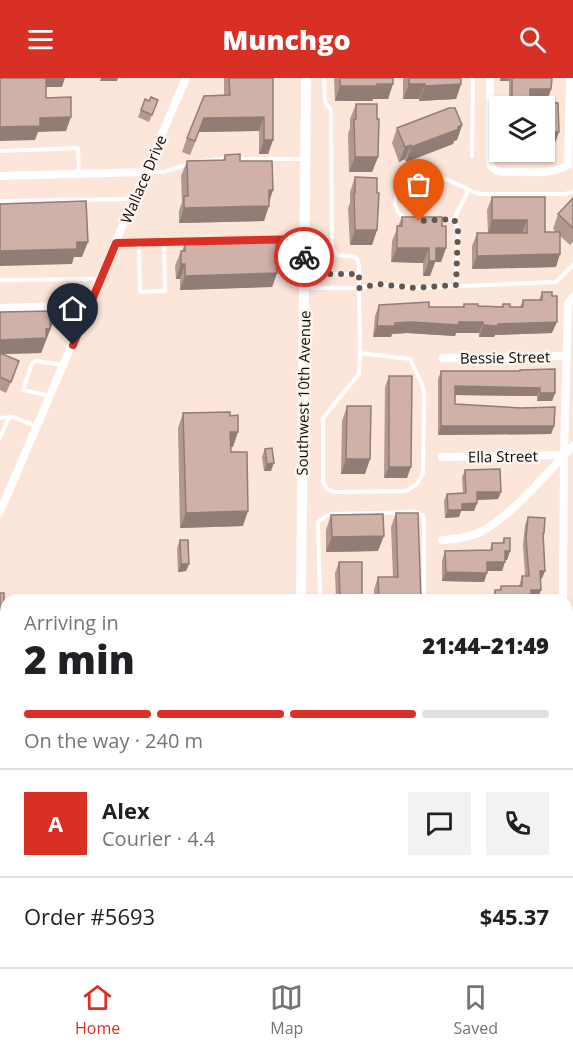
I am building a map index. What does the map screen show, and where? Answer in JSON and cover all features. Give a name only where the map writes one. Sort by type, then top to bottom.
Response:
[{"type":"street","name":"Wallace Drive","points":[[0,512],[186,78]]},
{"type":"street","name":"Southwest 10th Avenue","points":[[301,594],[306,78]]},
{"type":"street","points":[[490,78],[491,167],[495,171],[552,171],[568,165],[570,78]]},
{"type":"street","points":[[0,176],[146,171]]},
{"type":"street","points":[[565,594],[564,455],[571,299]]},
{"type":"street","points":[[0,308],[90,305]]},
{"type":"street","name":"Bessie Street","points":[[443,358],[567,356]]},
{"type":"street","points":[[442,540],[466,537],[489,527],[505,515],[573,446]]},
{"type":"street","name":"Ella Street","points":[[442,457],[564,455]]},
{"type":"lane","points":[[324,78],[325,102],[331,110],[332,247],[337,255],[357,258],[360,263],[360,353],[359,374],[323,418],[323,482],[327,489],[335,492],[406,491],[417,484],[423,472],[424,393],[422,384],[410,359],[360,353]]},
{"type":"lane","points":[[472,78],[472,157]]},
{"type":"lane","points":[[0,151],[78,148],[79,174]]},
{"type":"lane","points":[[146,171],[164,172],[192,162],[212,159],[305,159]]},
{"type":"lane","points":[[412,222],[406,220],[397,211],[395,199],[398,189],[405,181],[424,174],[434,175],[480,194],[565,194],[573,191]]},
{"type":"lane","points":[[456,285],[458,229],[454,219],[468,190]]},
{"type":"lane","points":[[0,201],[135,199]]},
{"type":"lane","points":[[431,220],[454,219]]},
{"type":"lane","points":[[116,243],[304,239]]},
{"type":"lane","points":[[139,243],[140,292],[165,291],[164,242]]},
{"type":"lane","points":[[304,288],[359,288],[378,284],[415,288],[556,282],[573,265]]},
{"type":"lane","points":[[304,274],[359,274]]},
{"type":"lane","points":[[0,280],[101,279]]},
{"type":"lane","points":[[51,396],[23,390],[33,363],[36,361],[64,365]]},
{"type":"lane","points":[[0,418],[9,417],[37,426]]},
{"type":"lane","points":[[0,438],[9,417]]},
{"type":"lane","points":[[320,594],[318,522],[329,514],[414,512],[423,515],[424,594]]},
{"type":"building","points":[[0,78],[46,78],[46,98],[71,97],[71,117],[40,118],[40,126],[0,127]]},
{"type":"building","points":[[229,78],[273,78],[273,140],[264,140],[264,117],[204,118],[195,141],[187,138],[204,96],[230,95]]},
{"type":"building","points":[[340,78],[393,78],[393,84],[340,86]]},
{"type":"building","points":[[409,78],[461,78],[461,84],[425,86],[425,84],[409,84]]},
{"type":"building","points":[[512,78],[552,78],[551,89],[530,89],[530,96],[512,96]]},
{"type":"building","points":[[151,97],[158,100],[152,115],[141,110],[145,99],[149,101]]},
{"type":"building","points":[[555,103],[558,103],[559,132],[555,132]]},
{"type":"building","points":[[356,104],[377,104],[378,157],[355,157]]},
{"type":"building","points":[[449,108],[455,108],[462,125],[458,127],[459,129],[411,147],[411,145],[405,147],[397,128]]},
{"type":"building","points":[[240,154],[240,161],[272,161],[273,190],[269,190],[269,206],[184,208],[184,196],[188,196],[187,161],[225,160],[225,155]]},
{"type":"building","points":[[355,177],[377,178],[377,193],[379,193],[377,230],[355,230]]},
{"type":"building","points":[[492,197],[545,197],[545,232],[560,232],[560,254],[477,256],[477,233],[527,233],[527,220],[492,220]]},
{"type":"building","points":[[573,198],[573,228],[558,214]]},
{"type":"building","points":[[86,201],[88,242],[77,242],[77,249],[0,251],[0,204]]},
{"type":"building","points":[[402,217],[442,217],[442,226],[446,226],[446,248],[436,248],[436,261],[429,261],[429,248],[397,248],[397,226],[402,226]]},
{"type":"building","points":[[221,238],[234,238],[234,242],[276,240],[277,273],[185,276],[185,264],[181,264],[181,251],[185,251],[185,243],[221,242]]},
{"type":"building","points":[[542,292],[552,292],[552,296],[557,296],[557,322],[498,324],[498,326],[483,325],[483,322],[459,322],[459,325],[411,322],[395,323],[395,326],[377,326],[379,305],[429,302],[429,307],[464,307],[464,304],[478,304],[478,306],[503,307],[503,304],[510,304],[510,307],[523,307],[523,300],[542,300]]},
{"type":"building","points":[[54,311],[54,320],[50,320],[50,329],[46,329],[46,338],[0,340],[0,312]]},
{"type":"building","points":[[0,353],[19,361],[11,382],[0,377]]},
{"type":"building","points":[[555,369],[555,393],[540,393],[540,388],[455,386],[455,404],[521,408],[555,407],[554,426],[441,426],[441,371]]},
{"type":"building","points":[[389,376],[412,376],[411,467],[389,467]]},
{"type":"building","points":[[347,406],[371,406],[370,459],[346,459]]},
{"type":"building","points":[[230,412],[230,416],[238,415],[238,432],[230,432],[231,452],[247,452],[248,511],[186,513],[183,413]]},
{"type":"building","points":[[272,448],[274,463],[267,464],[265,449]]},
{"type":"building","points":[[500,469],[501,492],[477,492],[477,503],[462,504],[462,510],[448,510],[447,494],[466,493],[465,470]]},
{"type":"building","points":[[396,513],[418,513],[421,594],[379,594],[378,577],[398,577]]},
{"type":"building","points":[[383,514],[384,536],[332,537],[331,515]]},
{"type":"building","points":[[528,517],[545,518],[543,533],[545,571],[540,571],[541,590],[531,590],[531,594],[495,594],[495,590],[501,590],[501,586],[522,586],[522,576],[529,576],[526,538]]},
{"type":"building","points":[[504,538],[510,538],[510,551],[505,551],[505,562],[487,562],[487,573],[446,572],[445,551],[492,550],[492,543],[504,543]]},
{"type":"building","points":[[180,540],[188,540],[189,564],[181,564]]},
{"type":"building","points":[[339,562],[362,562],[362,594],[340,594]]},
{"type":"way so far","points":[[304,257],[304,274],[359,274],[359,288],[378,284],[415,288],[456,285],[458,229],[454,219],[419,221]]},
{"type":"route","points":[[73,345],[116,243],[304,239],[304,257]]}]
